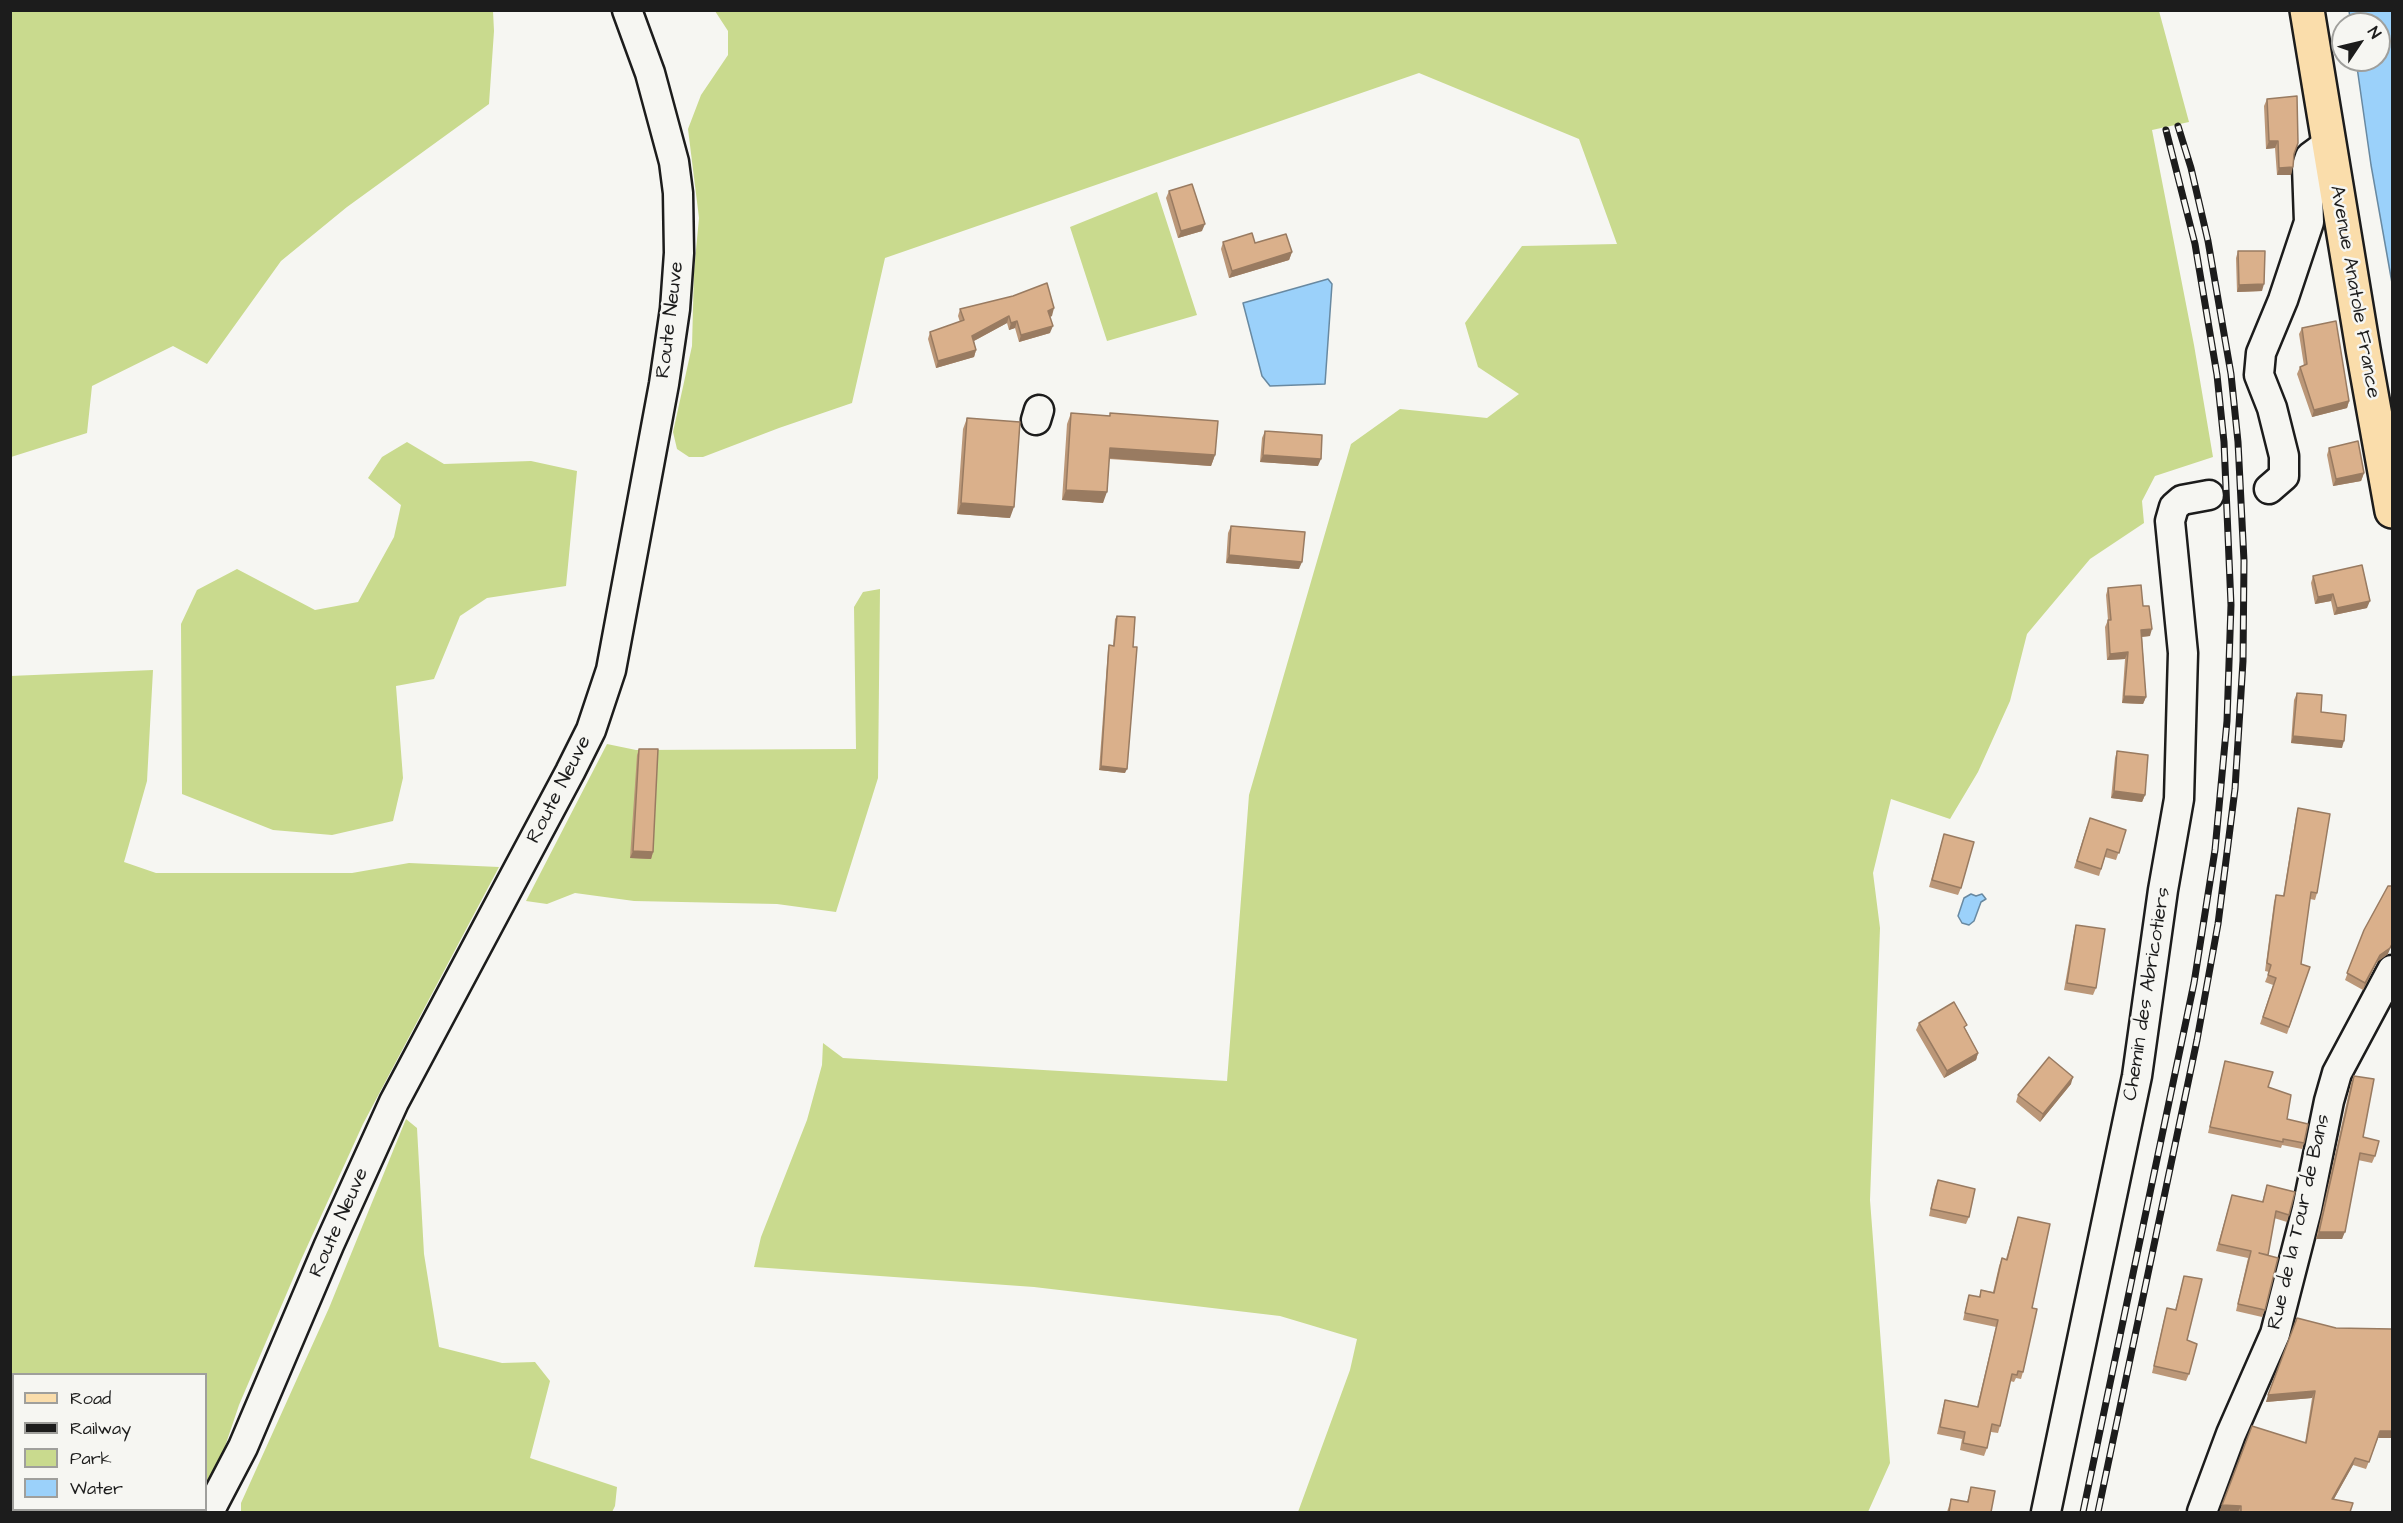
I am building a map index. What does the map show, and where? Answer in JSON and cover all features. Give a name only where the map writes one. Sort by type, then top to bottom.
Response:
[{"type":"main road","name":"Avenue Anatole France","points":[[2307,10],[2392,511]]},
{"type":"street","name":"Route Neuve","points":[[217,1507],[329,1245],[394,1102],[570,772],[591,730],[611,670],[664,384],[675,309],[679,253],[678,193],[674,162],[650,73],[627,10]]},
{"type":"street","points":[[2269,489],[2284,476],[2284,456],[2272,408],[2259,375],[2261,353],[2283,300],[2309,222],[2307,166],[2310,157],[2329,143]]},
{"type":"street","name":"Chemin des Abricotiers","points":[[2046,1512],[2137,1076],[2163,890],[2179,799],[2183,653],[2170,521],[2174,507],[2182,500],[2209,495]]},
{"type":"street","name":"Rue de la Tour de Bans","points":[[2202,1512],[2231,1434],[2278,1326],[2337,1073],[2392,969]]},
{"type":"green space","points":[[10,11],[493,11],[494,31],[489,104],[347,207],[281,261],[207,364],[173,346],[92,386],[87,433],[11,457]]},
{"type":"green space","points":[[715,11],[2159,11],[2189,122],[2152,130],[2194,345],[2213,457],[2155,476],[2142,501],[2144,523],[2090,559],[2027,634],[2010,701],[1978,772],[1950,819],[1891,799],[1873,873],[1880,928],[1870,1200],[1890,1463],[1868,1512],[1298,1512],[1350,1370],[1357,1339],[1280,1316],[1034,1287],[754,1267],[761,1237],[807,1120],[822,1065],[823,1043],[843,1058],[1227,1081],[1249,795],[1351,444],[1400,409],[1487,418],[1519,394],[1478,367],[1465,323],[1522,246],[1617,244],[1579,139],[1419,73],[885,258],[852,403],[703,457],[689,457],[677,449],[673,432],[692,346],[694,271],[699,218],[688,129],[701,95],[728,55],[728,31]]},
{"type":"green space","points":[[1157,192],[1197,315],[1107,341],[1070,227]]},
{"type":"green space","points":[[407,442],[444,464],[531,461],[577,471],[566,586],[487,598],[460,616],[434,679],[396,686],[403,778],[393,821],[332,835],[273,830],[182,794],[181,624],[197,590],[237,569],[315,610],[358,602],[394,537],[401,505],[368,478],[382,457]]},
{"type":"green space","points":[[880,589],[878,778],[836,912],[777,904],[634,901],[575,893],[547,904],[526,901],[607,744],[636,750],[856,749],[854,607],[863,592]]},
{"type":"green space","points":[[153,670],[147,781],[124,862],[156,873],[352,873],[409,863],[499,867],[363,1124],[301,1260],[239,1405],[213,1482],[207,1492],[207,1373],[12,1373],[12,1511],[195,1512],[11,1512],[10,676]]},
{"type":"green space","points":[[406,1119],[417,1128],[424,1254],[439,1347],[502,1363],[535,1362],[550,1381],[530,1458],[617,1487],[612,1512],[241,1512],[241,1503],[329,1308]]},
{"type":"water","points":[[2392,11],[2392,283],[2371,165],[2358,72],[2391,72],[2391,12],[2349,12]]},
{"type":"water","points":[[1328,279],[1332,284],[1325,384],[1270,386],[1262,376],[1243,303]]},
{"type":"water","points":[[1971,894],[1976,896],[1982,894],[1986,899],[1981,902],[1974,921],[1969,925],[1962,923],[1958,916],[1964,898]]},
{"type":"building","points":[[2297,96],[2298,143],[2293,167],[2279,168],[2278,141],[2269,141],[2267,99]]},
{"type":"building","points":[[1192,184],[1205,224],[1181,231],[1169,191]]},
{"type":"building","points":[[1252,233],[1255,243],[1286,234],[1292,252],[1232,271],[1223,242]]},
{"type":"building","points":[[2238,251],[2265,251],[2264,284],[2239,285]]},
{"type":"building","points":[[1047,283],[1054,308],[1048,311],[1053,326],[1021,335],[1017,321],[1011,323],[1009,316],[972,336],[976,350],[938,361],[930,332],[964,320],[960,309],[1013,296]]},
{"type":"building","points":[[2336,321],[2349,401],[2314,410],[2300,367],[2307,364],[2302,328]]},
{"type":"building","points":[[1071,413],[1110,416],[1110,413],[1218,421],[1215,455],[1110,448],[1107,492],[1066,490]]},
{"type":"building","points":[[967,418],[1020,422],[1014,507],[961,503]]},
{"type":"building","points":[[1265,431],[1322,435],[1321,459],[1263,455]]},
{"type":"building","points":[[2358,441],[2364,473],[2336,479],[2329,448]]},
{"type":"building","points":[[1231,526],[1305,532],[1302,562],[1229,555]]},
{"type":"building","points":[[2362,565],[2370,601],[2337,608],[2333,594],[2318,597],[2313,576]]},
{"type":"building","points":[[2141,585],[2143,606],[2149,606],[2152,629],[2141,630],[2146,697],[2124,696],[2128,652],[2110,654],[2108,620],[2111,620],[2108,588]]},
{"type":"building","points":[[1117,616],[1135,617],[1133,647],[1137,647],[1127,769],[1101,766],[1109,645],[1114,646]]},
{"type":"building","points":[[2297,693],[2322,695],[2321,712],[2346,715],[2344,741],[2293,736]]},
{"type":"building","points":[[639,749],[658,749],[653,852],[633,851]]},
{"type":"building","points":[[2117,751],[2148,755],[2145,795],[2114,791]]},
{"type":"building","points":[[2298,808],[2330,814],[2317,893],[2311,892],[2301,964],[2310,967],[2289,1027],[2263,1017],[2276,978],[2268,975],[2271,965],[2267,963],[2276,895],[2284,896]]},
{"type":"building","points":[[2090,818],[2126,830],[2119,853],[2107,849],[2101,869],[2077,861]]},
{"type":"building","points":[[1944,834],[1974,842],[1961,888],[1932,880]]},
{"type":"building","points":[[2388,886],[2392,886],[2392,944],[2380,955],[2365,983],[2347,973],[2364,930]]},
{"type":"building","points":[[2076,925],[2105,929],[2096,988],[2067,983]]},
{"type":"building","points":[[1954,1002],[1967,1025],[1964,1027],[1978,1053],[1947,1071],[1919,1023]]},
{"type":"building","points":[[2049,1057],[2073,1077],[2043,1114],[2018,1095]]},
{"type":"building","points":[[2225,1061],[2273,1072],[2268,1087],[2291,1095],[2287,1119],[2308,1124],[2304,1143],[2283,1139],[2283,1142],[2210,1127]]},
{"type":"building","points":[[2354,1076],[2374,1079],[2363,1137],[2379,1141],[2375,1156],[2360,1153],[2345,1232],[2319,1232]]},
{"type":"building","points":[[1938,1180],[1975,1189],[1969,1217],[1931,1209]]},
{"type":"building","points":[[2267,1185],[2295,1192],[2289,1215],[2276,1211],[2268,1255],[2259,1253],[2278,1258],[2265,1310],[2238,1304],[2251,1251],[2219,1244],[2232,1195],[2263,1202]]},
{"type":"building","points":[[2018,1217],[2050,1224],[2032,1308],[2037,1309],[2023,1372],[2018,1371],[2017,1375],[2012,1374],[2000,1426],[1992,1424],[1987,1448],[1963,1443],[1965,1432],[1940,1427],[1945,1400],[1978,1407],[1998,1320],[1965,1313],[1969,1295],[1980,1297],[1981,1290],[1994,1293],[2002,1258],[2007,1260]]},
{"type":"building","points":[[2184,1276],[2202,1279],[2187,1340],[2197,1344],[2189,1374],[2154,1366],[2167,1308],[2176,1310]]},
{"type":"building","points":[[2297,1318],[2336,1328],[2392,1329],[2392,1431],[2380,1431],[2369,1462],[2355,1458],[2332,1499],[2353,1503],[2350,1512],[2241,1512],[2241,1506],[2222,1505],[2252,1426],[2306,1443],[2315,1391],[2268,1395]]},
{"type":"building","points":[[1971,1487],[1995,1491],[1991,1512],[1949,1512],[1951,1499],[1968,1502]]},
{"type":"railway","points":[[2098,1512],[2197,1040],[2218,924],[2235,789],[2243,661],[2244,561],[2238,442],[2231,374],[2208,241],[2191,168],[2178,126]]},
{"type":"railway","points":[[2083,1512],[2194,983],[2215,850],[2227,721],[2231,605],[2224,442],[2217,375],[2195,244],[2166,130]]}]
